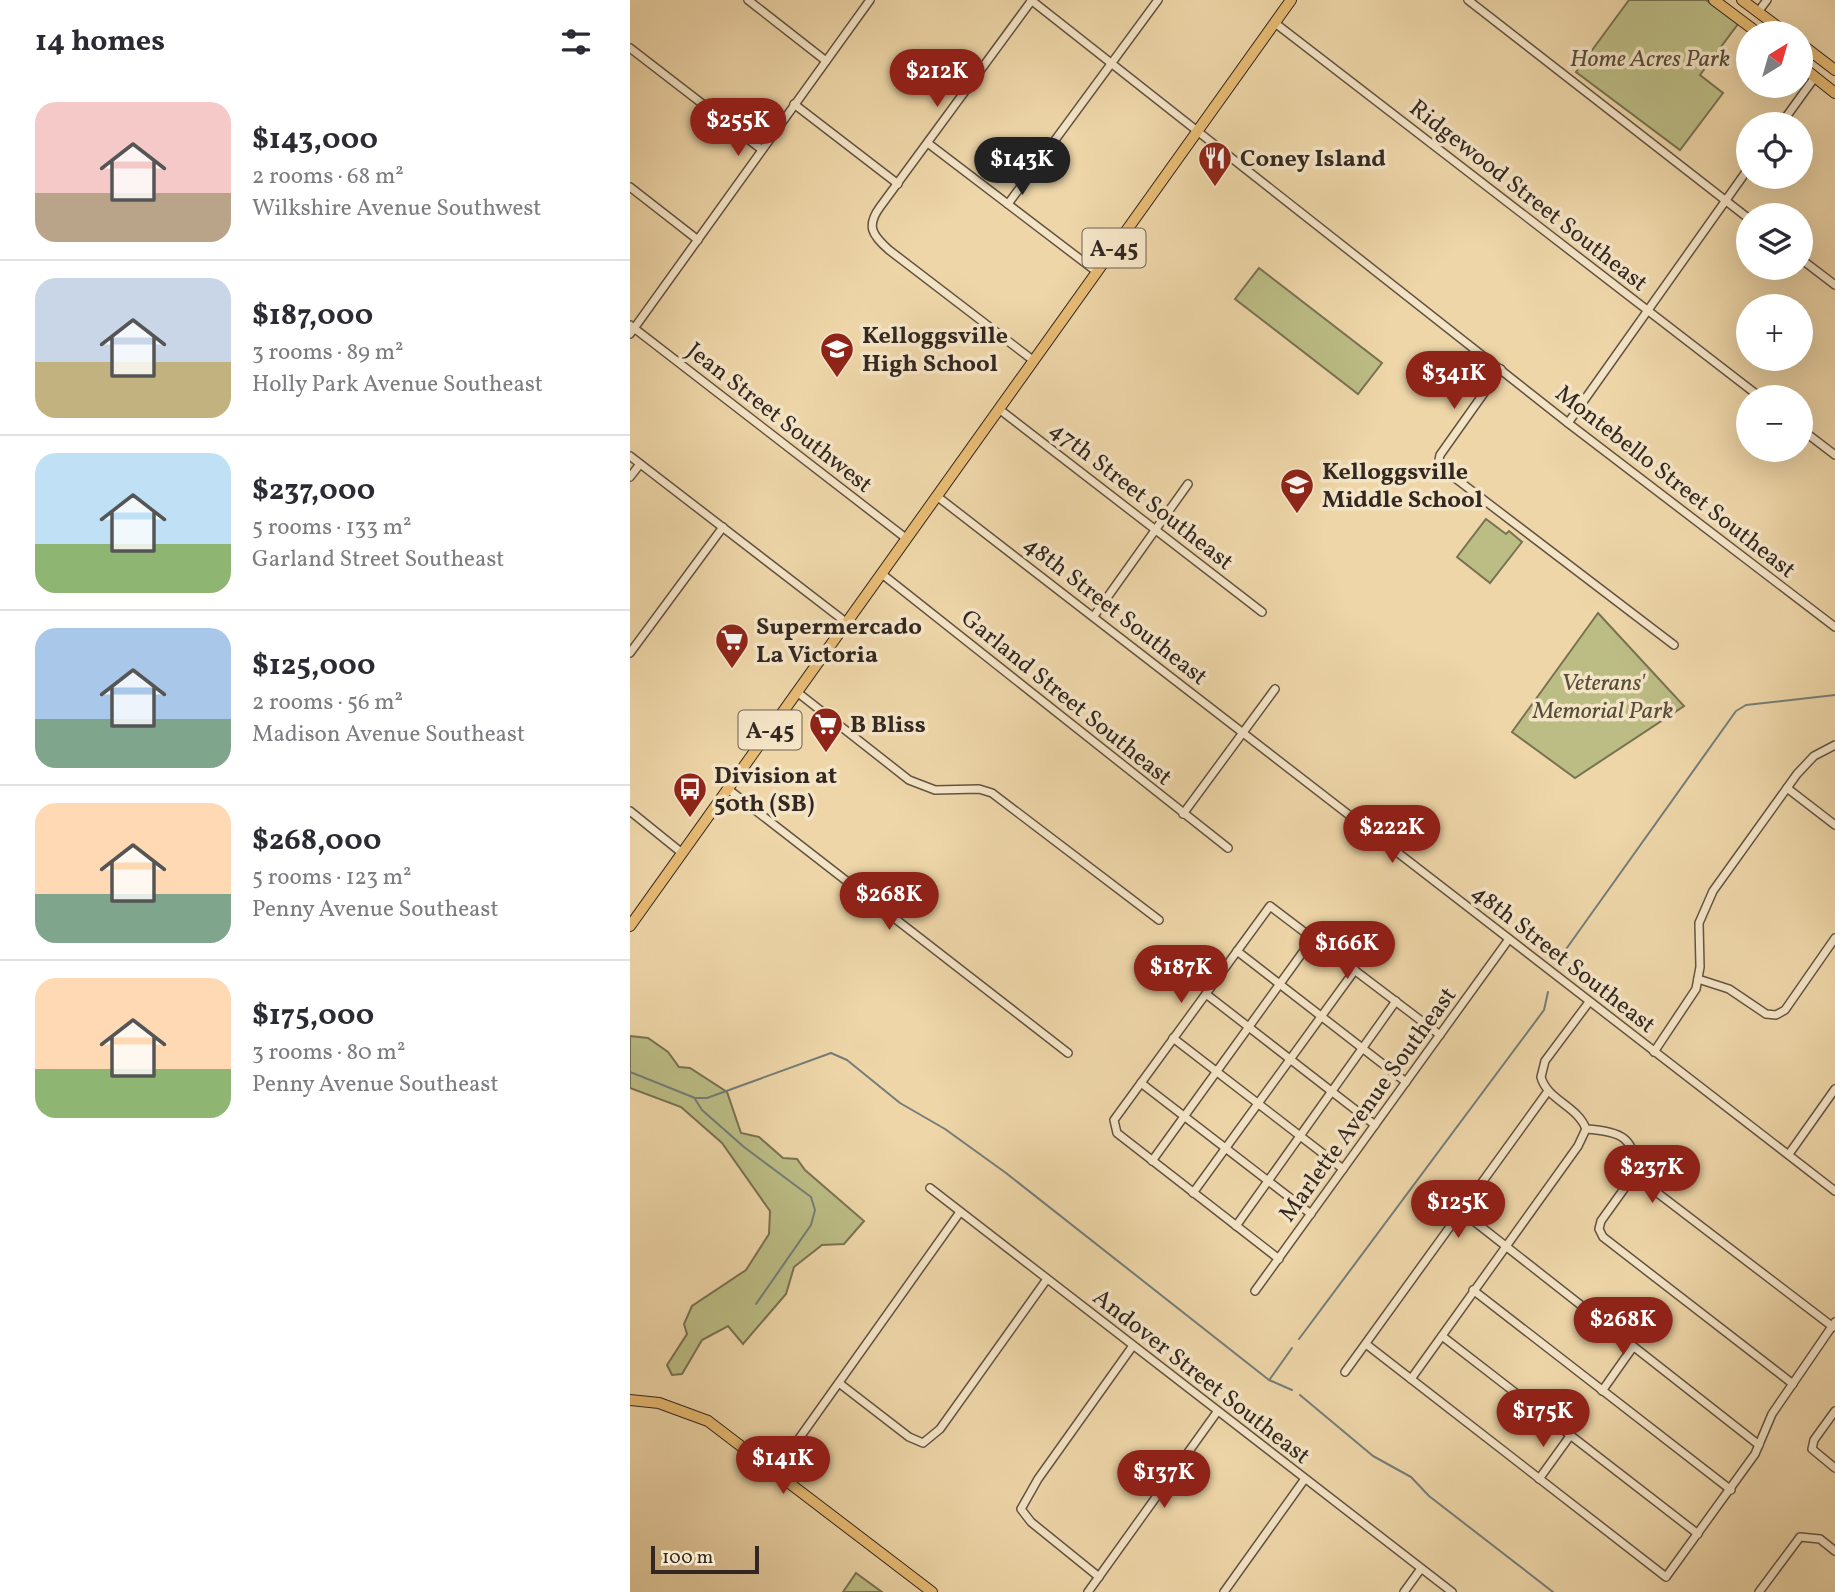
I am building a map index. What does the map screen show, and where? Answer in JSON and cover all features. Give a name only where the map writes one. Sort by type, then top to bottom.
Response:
[{"type":"main road","name":"A-45","points":[[630,926],[1291,0]]},
{"type":"main road","points":[[1714,0],[1742,21]]},
{"type":"main road","points":[[1742,0],[1770,21]]},
{"type":"main road","points":[[1813,54],[1835,71]]},
{"type":"main road","points":[[1835,71],[1815,77],[1835,93]]},
{"type":"main road","points":[[630,1400],[659,1403],[700,1417],[776,1471],[932,1592]]},
{"type":"street","points":[[748,0],[826,61]]},
{"type":"street","points":[[631,329],[870,0]]},
{"type":"street","points":[[1031,0],[929,144],[871,220],[870,228],[876,239],[888,250],[1034,361]]},
{"type":"street","name":"Montebello Street Southeast","points":[[1031,0],[1111,65],[1198,130],[1218,150],[1568,423],[1835,626]]},
{"type":"street","points":[[1008,204],[1158,0]]},
{"type":"street","points":[[1468,0],[1736,209]]},
{"type":"street","points":[[1758,12],[1767,0]]},
{"type":"street","name":"Ridgewood Street Southeast","points":[[1275,23],[1744,385]]},
{"type":"street","points":[[630,48],[761,149]]},
{"type":"street","points":[[1790,112],[1815,77]]},
{"type":"street","points":[[794,104],[898,184]]},
{"type":"street","points":[[929,144],[1097,272]]},
{"type":"street","points":[[1568,423],[1736,186]]},
{"type":"street","points":[[630,187],[698,240]]},
{"type":"street","points":[[1813,268],[1835,285]]},
{"type":"street","name":"Jean Street Southwest","points":[[631,329],[907,539]]},
{"type":"street","points":[[1501,369],[1440,455],[1438,463],[1674,645]]},
{"type":"street","name":"47th Street Southeast","points":[[999,409],[1262,612]]},
{"type":"street","points":[[1813,438],[1835,455]]},
{"type":"street","points":[[630,456],[847,623]]},
{"type":"street","points":[[630,477],[640,464]]},
{"type":"street","points":[[1094,616],[1188,484]]},
{"type":"street","name":"48th Street Southeast","points":[[938,498],[1835,1191]]},
{"type":"street","points":[[630,653],[723,527]]},
{"type":"street","name":"Garland Street Southeast","points":[[882,574],[1228,848]]},
{"type":"street","points":[[1183,814],[1275,689]]},
{"type":"street","points":[[797,692],[916,784],[935,790],[979,789],[992,793],[1159,920]]},
{"type":"street","points":[[1654,1052],[1688,1004],[1698,979],[1697,932],[1704,907],[1787,788],[1814,757],[1835,745]]},
{"type":"street","points":[[1787,788],[1835,825]]},
{"type":"street","points":[[728,789],[1068,1053]]},
{"type":"street","points":[[630,811],[682,853]]},
{"type":"street","points":[[1279,1259],[1116,1133],[1114,1120],[1270,906],[1440,1035]]},
{"type":"street","points":[[1152,1161],[1312,938]]},
{"type":"street","points":[[1698,979],[1719,984],[1766,1014],[1776,1015],[1785,1010],[1835,938]]},
{"type":"street","name":"Marlette Avenue Southeast","points":[[1255,1291],[1509,939]]},
{"type":"street","points":[[1237,951],[1406,1082]]},
{"type":"street","points":[[1193,1193],[1355,970]]},
{"type":"street","points":[[1206,994],[1375,1125]]},
{"type":"street","points":[[1236,1226],[1396,1002]]},
{"type":"street","points":[[1586,1129],[1579,1116],[1548,1091],[1541,1077],[1545,1061],[1589,1002]]},
{"type":"street","points":[[1173,1038],[1343,1170]]},
{"type":"street","points":[[1141,1083],[1311,1214]]},
{"type":"street","points":[[1789,1154],[1835,1089]]},
{"type":"street","points":[[1345,1372],[1548,1091]]},
{"type":"street","points":[[1586,1129],[1615,1132],[1624,1138],[1636,1158],[1634,1175],[1601,1221],[1599,1229],[1603,1237],[1793,1384]]},
{"type":"street","points":[[1411,1378],[1578,1146],[1586,1129]]},
{"type":"street","points":[[1366,1344],[1666,1577],[1731,1490],[1759,1445],[1772,1414],[1834,1324],[1634,1175]]},
{"type":"street","name":"Andover Street Southeast","points":[[930,1188],[1420,1570],[1452,1592]]},
{"type":"street","points":[[1461,1211],[1759,1445]]},
{"type":"street","points":[[776,1471],[960,1212]]},
{"type":"street","points":[[839,1383],[909,1437],[923,1443],[940,1429],[1047,1279]]},
{"type":"street","points":[[1473,1290],[1731,1490]]},
{"type":"street","points":[[1441,1336],[1698,1534]]},
{"type":"street","points":[[1602,1391],[1633,1346]]},
{"type":"street","points":[[1099,1577],[1031,1522],[1021,1509],[1038,1479],[1132,1347]]},
{"type":"street","points":[[1835,1411],[1814,1440],[1812,1449],[1835,1468]]},
{"type":"street","points":[[1088,1592],[1217,1412]]},
{"type":"street","points":[[1539,1479],[1570,1436]]},
{"type":"street","points":[[1224,1592],[1304,1480]]},
{"type":"street","points":[[1759,1592],[1800,1537],[1820,1539],[1835,1551]]},
{"type":"street","points":[[1404,1592],[1420,1570]]},
{"type":"green space","name":"Home Acres Park","points":[[1629,0],[1706,0],[1736,22],[1736,27],[1700,75],[1723,93],[1680,150],[1576,72]]},
{"type":"green space","points":[[1259,268],[1382,363],[1358,394],[1235,299]]},
{"type":"green space","points":[[1486,519],[1506,534],[1509,531],[1522,542],[1490,583],[1457,557]]},
{"type":"green space","name":"Veterans' Memorial Park","points":[[1598,613],[1684,706],[1575,778],[1512,732]]},
{"type":"green space","points":[[630,1036],[648,1038],[668,1052],[679,1067],[690,1068],[727,1092],[741,1133],[759,1137],[783,1158],[797,1159],[805,1170],[864,1221],[844,1244],[822,1245],[794,1267],[786,1294],[743,1344],[728,1326],[702,1340],[682,1374],[672,1375],[667,1365],[687,1334],[684,1324],[692,1306],[746,1270],[769,1234],[770,1211],[722,1143],[681,1107],[630,1088]]},
{"type":"green space","points":[[856,1573],[882,1592],[843,1592]]},
{"type":"waterway","points":[[1559,959],[1736,711],[1746,705],[1835,695]]},
{"type":"waterway","points":[[1299,1339],[1544,1010],[1548,992]]},
{"type":"waterway","points":[[630,1072],[695,1098],[707,1098],[831,1053],[847,1060],[900,1103],[945,1129],[1006,1173],[1269,1380],[1292,1390]]},
{"type":"waterway","points":[[695,1099],[702,1110],[744,1147],[811,1197],[815,1210],[811,1225],[756,1304]]},
{"type":"waterway","points":[[1270,1379],[1292,1348]]},
{"type":"waterway","points":[[1300,1395],[1373,1456],[1411,1477],[1429,1496],[1553,1592]]},
{"type":"place","name":"Coney Island","points":[[1215,188]]},
{"type":"place","name":"Kelloggsville High School","points":[[837,379]]},
{"type":"place","name":"Kelloggsville Middle School","points":[[1297,515]]},
{"type":"place","name":"Supermercado La Victoria","points":[[732,670]]},
{"type":"place","name":"B Bliss","points":[[826,754]]},
{"type":"place","name":"Division at 50th (SB)","points":[[690,819]]}]
